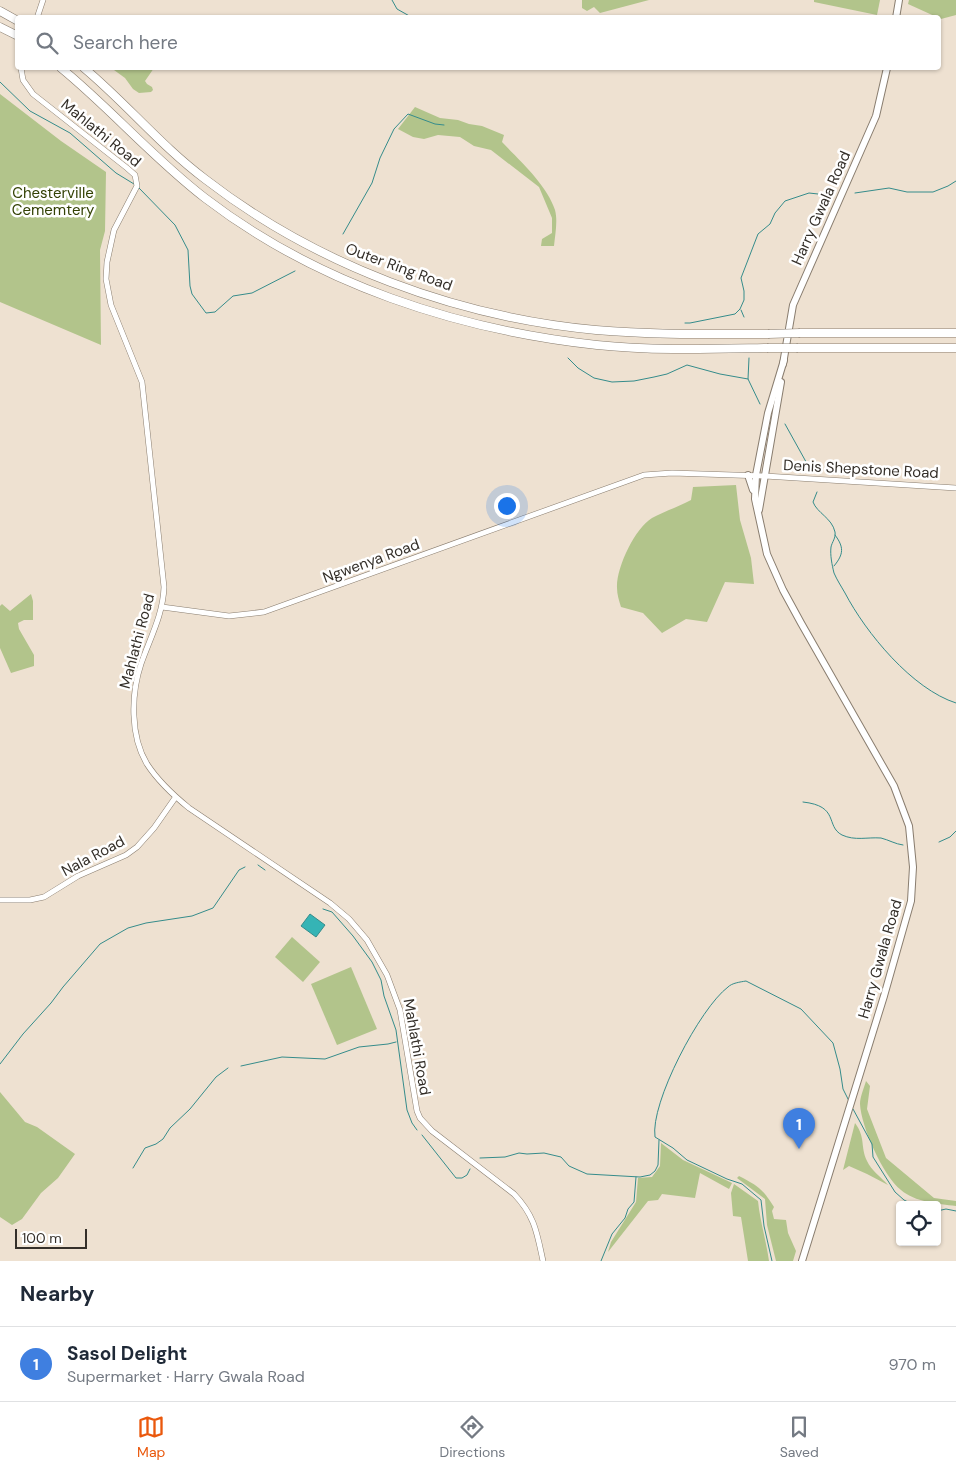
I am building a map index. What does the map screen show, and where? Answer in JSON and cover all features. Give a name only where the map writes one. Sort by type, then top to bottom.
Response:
[{"type":"highway","points":[[0,11],[15,19]]},
{"type":"highway","points":[[0,27],[15,35]]},
{"type":"highway","points":[[63,70],[108,110],[164,165],[206,199],[244,225],[308,262],[378,293],[442,314],[500,330],[550,339],[632,348],[956,348]]},
{"type":"highway","name":"Outer Ring Road","points":[[86,70],[192,169],[249,211],[316,249],[392,282],[470,307],[508,316],[595,330],[684,334],[956,333]]},
{"type":"main road","points":[[896,15],[899,0]]},
{"type":"main road","name":"Harry Gwala Road","points":[[759,510],[793,305],[876,116],[887,70]]},
{"type":"main road","name":"Harry Gwala Road","points":[[784,360],[768,413],[756,476],[756,499],[767,554],[783,590],[894,786],[908,826],[913,867],[911,901],[802,1261]]},
{"type":"main road","points":[[748,475],[756,499]]},
{"type":"street","points":[[38,15],[43,0]]},
{"type":"street","name":"Mahlathi Road","points":[[21,70],[27,88],[33,94],[127,168],[135,175],[137,181],[135,190],[114,230],[108,255],[106,279],[113,313],[142,382],[164,588],[162,607],[138,672],[134,694],[134,721],[147,764],[175,798],[330,903],[349,919],[367,940],[388,975],[400,1010],[414,1101],[420,1118],[432,1131],[514,1194],[522,1203],[530,1213],[535,1225],[543,1261]]},
{"type":"street","name":"Ngwenya Road","points":[[162,607],[230,616],[264,612],[632,478],[657,473],[748,475]]},
{"type":"street","points":[[748,475],[756,476]]},
{"type":"street","name":"Denis Shepstone Road","points":[[756,476],[956,488]]},
{"type":"street","name":"Nala Road","points":[[0,900],[30,900],[44,896],[78,876],[126,855],[137,847],[154,828],[175,798]]},
{"type":"green space","points":[[582,0],[649,0],[600,13],[594,7],[587,11],[582,8]]},
{"type":"green space","points":[[814,0],[880,0],[877,15],[814,2]]},
{"type":"green space","points":[[909,0],[956,0],[956,15],[941,19],[941,15],[932,15],[908,4]]},
{"type":"green space","points":[[115,70],[153,70],[145,81],[153,90],[151,92],[139,93],[133,89],[125,78]]},
{"type":"green space","name":"Chesterville Cememtery","points":[[0,94],[61,141],[106,172],[105,231],[100,250],[101,345],[0,302]]},
{"type":"green space","points":[[415,107],[440,118],[482,126],[504,135],[502,142],[532,174],[551,201],[556,219],[554,246],[541,246],[542,239],[552,233],[552,218],[539,187],[491,150],[474,146],[460,137],[438,135],[424,139],[413,137],[398,129]]},
{"type":"green space","points":[[736,485],[740,520],[751,558],[754,584],[725,582],[707,622],[686,619],[662,633],[643,613],[621,607],[617,588],[620,570],[628,549],[639,530],[652,518],[691,500],[693,487]]},
{"type":"green space","points":[[31,594],[33,620],[24,620],[18,623],[19,629],[34,655],[34,666],[11,673],[0,648],[0,606],[2,604],[10,611]]},
{"type":"green space","points":[[292,937],[320,962],[303,982],[275,957]]},
{"type":"green space","points":[[351,967],[377,1029],[337,1045],[311,984]]},
{"type":"green space","points":[[866,1081],[870,1086],[867,1109],[886,1158],[934,1198],[956,1201],[956,1206],[941,1204],[941,1201],[924,1201],[913,1197],[894,1183],[880,1162],[864,1125],[860,1104]]},
{"type":"green space","points":[[0,1092],[25,1122],[37,1127],[75,1154],[58,1178],[41,1193],[22,1219],[12,1225],[0,1217]]},
{"type":"green space","points":[[855,1123],[861,1133],[867,1161],[888,1185],[849,1166],[843,1170]]},
{"type":"green space","points":[[661,1143],[683,1160],[732,1183],[729,1189],[700,1173],[695,1198],[662,1194],[658,1200],[648,1201],[608,1252],[611,1242],[636,1202],[638,1178],[652,1177],[660,1166]]},
{"type":"green space","points":[[739,1176],[763,1191],[774,1207],[772,1211],[774,1219],[786,1220],[788,1233],[796,1251],[793,1261],[776,1261],[767,1225],[765,1199],[737,1178]]},
{"type":"green space","points":[[734,1184],[758,1201],[769,1261],[748,1261],[741,1217],[733,1216],[731,1193]]},
{"type":"water","points":[[310,914],[325,925],[316,937],[301,926]]},
{"type":"waterway","points":[[392,0],[397,9],[408,15]]},
{"type":"waterway","points":[[0,82],[30,111],[70,133],[116,173],[134,184]]},
{"type":"waterway","points":[[343,234],[372,183],[380,158],[394,129],[408,114],[435,124],[444,125]]},
{"type":"waterway","points":[[855,193],[889,188],[907,192],[933,192],[956,181]]},
{"type":"waterway","points":[[139,188],[175,225],[188,250],[192,294],[206,313],[215,312],[233,296],[252,293],[295,271]]},
{"type":"waterway","points":[[685,323],[735,314],[740,309],[744,300],[741,278],[758,234],[770,224],[775,213],[785,201],[809,193],[818,194]]},
{"type":"waterway","points":[[741,310],[744,317]]},
{"type":"waterway","points":[[568,358],[578,368],[594,378],[612,382],[634,381],[654,377],[667,374],[687,365],[748,379]]},
{"type":"waterway","points":[[749,358],[748,379],[760,404]]},
{"type":"waterway","points":[[785,424],[810,469]]},
{"type":"waterway","points":[[817,492],[813,502],[831,523],[835,532],[831,550],[834,573],[854,609],[878,642],[907,673],[939,696],[956,703]]},
{"type":"waterway","points":[[834,566],[840,558],[842,550],[835,535]]},
{"type":"waterway","points":[[803,802],[815,804],[827,812],[834,827],[842,835],[856,838],[881,838],[903,845]]},
{"type":"waterway","points":[[939,842],[950,837],[956,831]]},
{"type":"waterway","points":[[258,865],[265,870]]},
{"type":"waterway","points":[[0,1064],[23,1034],[100,944],[128,928],[146,923],[192,916],[213,908],[239,870],[245,867]]},
{"type":"waterway","points":[[323,909],[332,912],[353,936],[372,962],[381,980],[384,996],[396,1030],[407,1110],[417,1130]]},
{"type":"waterway","points":[[772,1261],[764,1226],[761,1200],[742,1184],[687,1160],[673,1148],[655,1137],[660,1102],[679,1057],[691,1035],[717,998],[730,986],[746,981],[801,1009],[833,1043],[843,1089],[849,1101]]},
{"type":"waterway","points":[[241,1066],[282,1057],[325,1059],[359,1047],[396,1042]]},
{"type":"waterway","points":[[133,1168],[145,1148],[163,1139],[170,1128],[190,1109],[216,1077],[228,1068]]},
{"type":"waterway","points":[[853,1109],[872,1144],[873,1157],[895,1192],[906,1201]]},
{"type":"waterway","points":[[422,1135],[456,1178],[462,1178],[467,1175],[470,1169]]},
{"type":"waterway","points":[[480,1158],[505,1157],[519,1153],[544,1153],[561,1157],[569,1166],[587,1174],[640,1177],[650,1175],[655,1171],[658,1165],[659,1140]]},
{"type":"waterway","points":[[601,1261],[612,1234],[625,1218],[628,1209],[634,1202],[636,1177]]},
{"type":"waterway","points":[[941,1210],[956,1211]]},
{"type":"place","name":"Sasol Delight","points":[[799,1149]]}]
